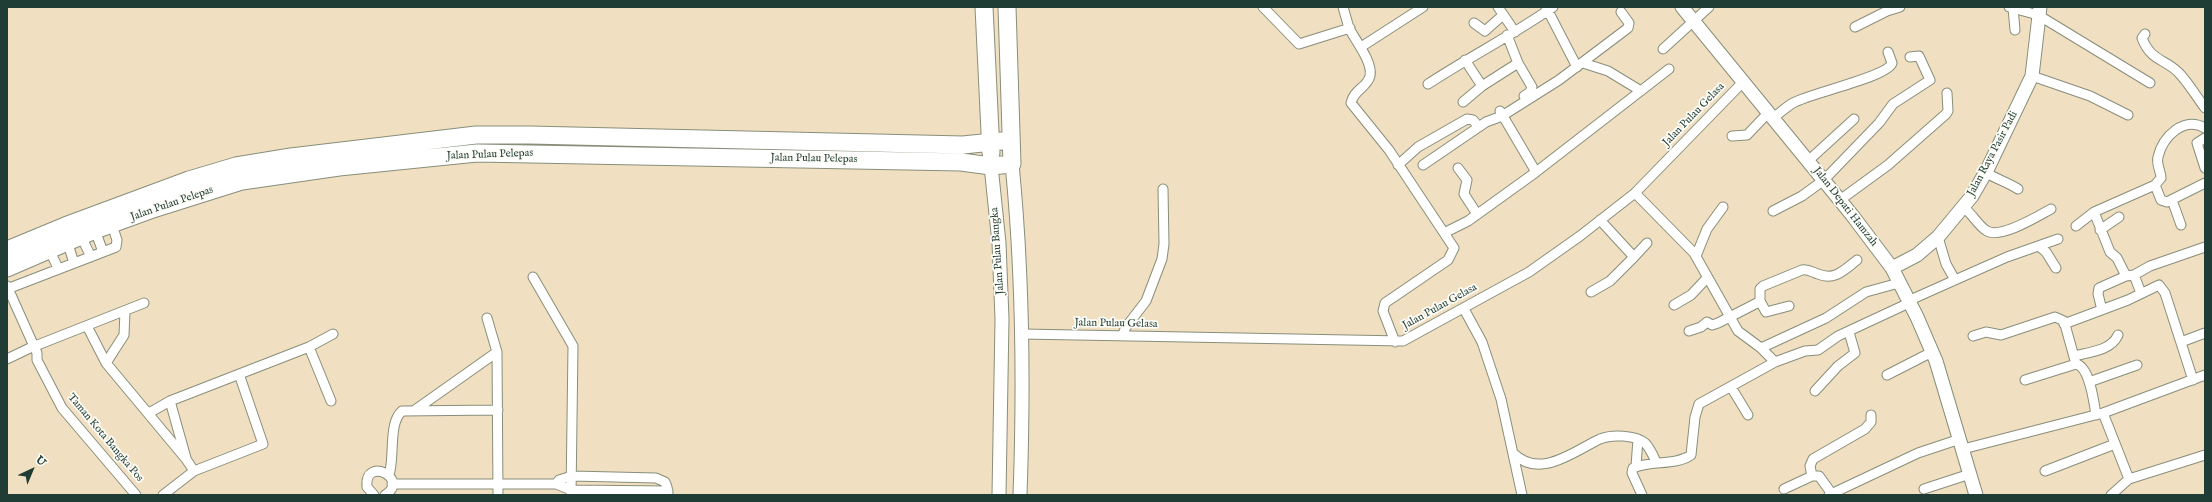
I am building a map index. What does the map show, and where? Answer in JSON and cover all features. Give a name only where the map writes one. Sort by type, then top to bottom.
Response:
[{"type":"highway","name":"Jalan Pulau Bangka","points":[[984,7],[991,166]]},
{"type":"highway","name":"Jalan Pulau Bangka","points":[[1007,7],[1012,164]]},
{"type":"highway","name":"Jalan Pulau Pelepas","points":[[7,268],[49,249],[112,225],[148,203],[236,166],[291,157],[476,135],[963,145],[1011,140]]},
{"type":"highway","name":"Jalan Pulau Pelepas","points":[[7,250],[64,226],[148,203],[242,181],[478,153],[931,161],[991,166],[1012,164]]},
{"type":"main road","name":"Jalan Depati Hamzah","points":[[1682,7],[1824,180],[1892,268],[1932,352],[1961,441],[1976,495]]},
{"type":"main road","name":"Jalan Raya Pasir Padi","points":[[1892,268],[1917,255],[1938,237],[1963,207],[1985,172],[2032,76],[2039,11]]},
{"type":"main road","name":"Jalan Pulau Bangka","points":[[1012,164],[1020,242],[1024,399],[1020,495]]},
{"type":"main road","name":"Jalan Pulau Bangka","points":[[991,166],[999,243],[1002,319],[999,495]]},
{"type":"street","points":[[1263,7],[1299,44],[1350,28]]},
{"type":"street","points":[[1343,7],[1350,28],[1361,47],[1369,66],[1370,76],[1368,81],[1354,93],[1351,103],[1398,165],[1454,248],[1448,260],[1385,303],[1383,311],[1395,342]]},
{"type":"street","points":[[1361,47],[1423,7]]},
{"type":"street","points":[[1498,7],[1504,15],[1511,34],[1518,63],[1531,83],[1532,90],[1502,109],[1500,112],[1536,172]]},
{"type":"street","points":[[1662,50],[1693,20],[1709,7]]},
{"type":"street","points":[[1855,27],[1887,11],[1900,7]]},
{"type":"street","points":[[2015,30],[2011,7],[2039,11],[2150,83]]},
{"type":"street","points":[[1428,84],[1465,60],[1511,34],[1549,8],[1580,65],[1608,71],[1641,91]]},
{"type":"street","points":[[1423,165],[1479,127],[1496,117],[1502,116],[1580,65],[1628,28],[1629,23],[1621,12]]},
{"type":"street","points":[[1474,23],[1485,31],[1504,15]]},
{"type":"street","points":[[2145,34],[2142,38],[2149,51],[2156,59],[2179,73],[2205,108]]},
{"type":"street","points":[[1732,136],[1747,135],[1771,115],[1793,103],[1835,87],[1867,78],[1890,67],[1892,63],[1888,52]]},
{"type":"street","points":[[1774,211],[1802,196],[1824,180],[1879,123],[1893,104],[1930,80],[1919,56],[1910,57]]},
{"type":"street","points":[[1465,60],[1482,86]]},
{"type":"street","points":[[1463,102],[1482,86],[1518,63]]},
{"type":"street","points":[[1444,233],[1477,214],[1536,172],[1669,69]]},
{"type":"street","points":[[2032,76],[2090,96],[2128,115]]},
{"type":"street","name":"Jalan Pulau Gelasa","points":[[1022,334],[1363,339],[1395,342],[1416,336],[1529,272],[1635,193],[1744,82]]},
{"type":"street","points":[[1840,200],[1888,165],[1946,114],[1948,111],[1947,93]]},
{"type":"street","points":[[1398,165],[1418,147],[1467,119],[1473,120],[1479,127]]},
{"type":"street","points":[[1808,161],[1854,119]]},
{"type":"street","points":[[2076,226],[2094,212],[2155,185],[2161,178],[2158,166],[2158,157],[2165,140],[2173,131],[2184,125],[2194,124],[2205,128]]},
{"type":"street","points":[[2205,138],[2197,144],[2205,168]]},
{"type":"street","points":[[1458,168],[1467,180],[1464,194],[1477,214]]},
{"type":"street","points":[[1985,172],[1996,178],[2005,180],[2018,189]]},
{"type":"street","points":[[2155,185],[2161,200],[2167,202],[2205,183]]},
{"type":"street","points":[[1122,336],[1126,327],[1146,301],[1162,259],[1164,244],[1163,189]]},
{"type":"street","points":[[1635,193],[1696,256],[1738,331],[1761,348],[1775,362]]},
{"type":"street","points":[[2172,200],[2181,225]]},
{"type":"street","points":[[1696,256],[1707,229],[1723,207]]},
{"type":"street","points":[[1963,207],[1971,213],[1987,231],[1995,233],[2022,224],[2051,210]]},
{"type":"street","points":[[2094,212],[2110,252],[2117,258],[2141,293]]},
{"type":"street","points":[[2100,230],[2119,217]]},
{"type":"street","points":[[1600,220],[1634,257]]},
{"type":"street","points":[[7,288],[116,247],[118,244],[112,225]]},
{"type":"street","points":[[81,236],[103,252]]},
{"type":"street","points":[[81,236],[91,257]]},
{"type":"street","points":[[74,263],[81,236]]},
{"type":"street","points":[[1938,237],[1946,264],[1955,280]]},
{"type":"street","points":[[1636,466],[1677,460],[1691,455],[1695,417],[1699,404],[1775,362],[1805,351],[1818,350],[1849,332],[1955,280],[2007,257],[2040,247],[2058,239]]},
{"type":"street","points":[[1591,292],[1610,281],[1647,243]]},
{"type":"street","points":[[2040,247],[2046,252],[2056,268]]},
{"type":"street","points":[[2102,310],[2098,289],[2150,266],[2205,248]]},
{"type":"street","points":[[49,249],[58,268]]},
{"type":"street","points":[[1789,306],[1766,312],[1760,301],[1760,289],[1763,286],[1802,270],[1826,277],[1833,277],[1857,260]]},
{"type":"street","points":[[533,277],[573,346],[571,492]]},
{"type":"street","points":[[1674,305],[1691,295],[1707,278]]},
{"type":"street","points":[[1761,348],[1826,318],[1866,292],[1899,282]]},
{"type":"street","points":[[2064,324],[2128,300],[2159,285],[2165,293],[2193,380]]},
{"type":"street","name":"Taman Kota Bangka Pos","points":[[7,288],[37,360],[62,408],[136,495]]},
{"type":"street","points":[[7,299],[32,347]]},
{"type":"street","points":[[1689,331],[1701,327],[1707,322],[1714,325],[1760,301]]},
{"type":"street","points":[[7,359],[32,347],[144,303]]},
{"type":"street","points":[[1464,309],[1482,342],[1501,399],[1522,495]]},
{"type":"street","points":[[106,363],[124,335],[125,311]]},
{"type":"street","points":[[1973,336],[1986,332],[2001,335],[2055,317],[2060,318],[2064,324],[2075,360],[2083,368],[2100,414],[2115,444],[2129,479]]},
{"type":"street","points":[[487,318],[497,352],[498,495]]},
{"type":"street","points":[[87,326],[106,363],[149,413],[194,471]]},
{"type":"street","points":[[1815,391],[1838,366],[1855,353],[1849,332]]},
{"type":"street","points":[[2181,342],[2205,333]]},
{"type":"street","points":[[149,413],[170,401],[309,347],[333,334]]},
{"type":"street","points":[[2025,380],[2104,348],[2112,344],[2118,335]]},
{"type":"street","points":[[309,347],[331,401]]},
{"type":"street","points":[[415,410],[497,352]]},
{"type":"street","points":[[1887,375],[1932,352]]},
{"type":"street","points":[[2089,382],[2137,365]]},
{"type":"street","points":[[163,495],[194,471],[263,444],[239,374]]},
{"type":"street","points":[[1784,489],[1812,476],[1819,476],[1830,494],[1918,453],[1961,441],[2100,414],[2205,375]]},
{"type":"street","points":[[1731,387],[1748,415]]},
{"type":"street","points":[[170,401],[186,459]]},
{"type":"street","points":[[388,475],[392,462],[396,420],[402,411],[498,410]]},
{"type":"street","points":[[1812,476],[1810,466],[1813,459],[1865,429],[1871,422],[1872,415]]},
{"type":"street","points":[[1513,453],[1527,463],[1552,462],[1575,454],[1601,439],[1620,437],[1638,439],[1651,451],[1656,462]]},
{"type":"street","points":[[1638,439],[1636,466],[1632,472],[1642,495]]},
{"type":"street","points":[[2045,471],[2115,444]]},
{"type":"street","points":[[2111,495],[2129,479],[2205,455]]},
{"type":"street","points":[[374,495],[365,491],[367,479],[373,472],[381,471],[388,475],[392,484],[390,490],[385,495]]},
{"type":"street","points":[[1924,489],[1970,474]]},
{"type":"street","points":[[392,484],[556,484],[571,492],[668,493],[665,482],[656,478],[572,476],[559,480],[556,484]]}]
